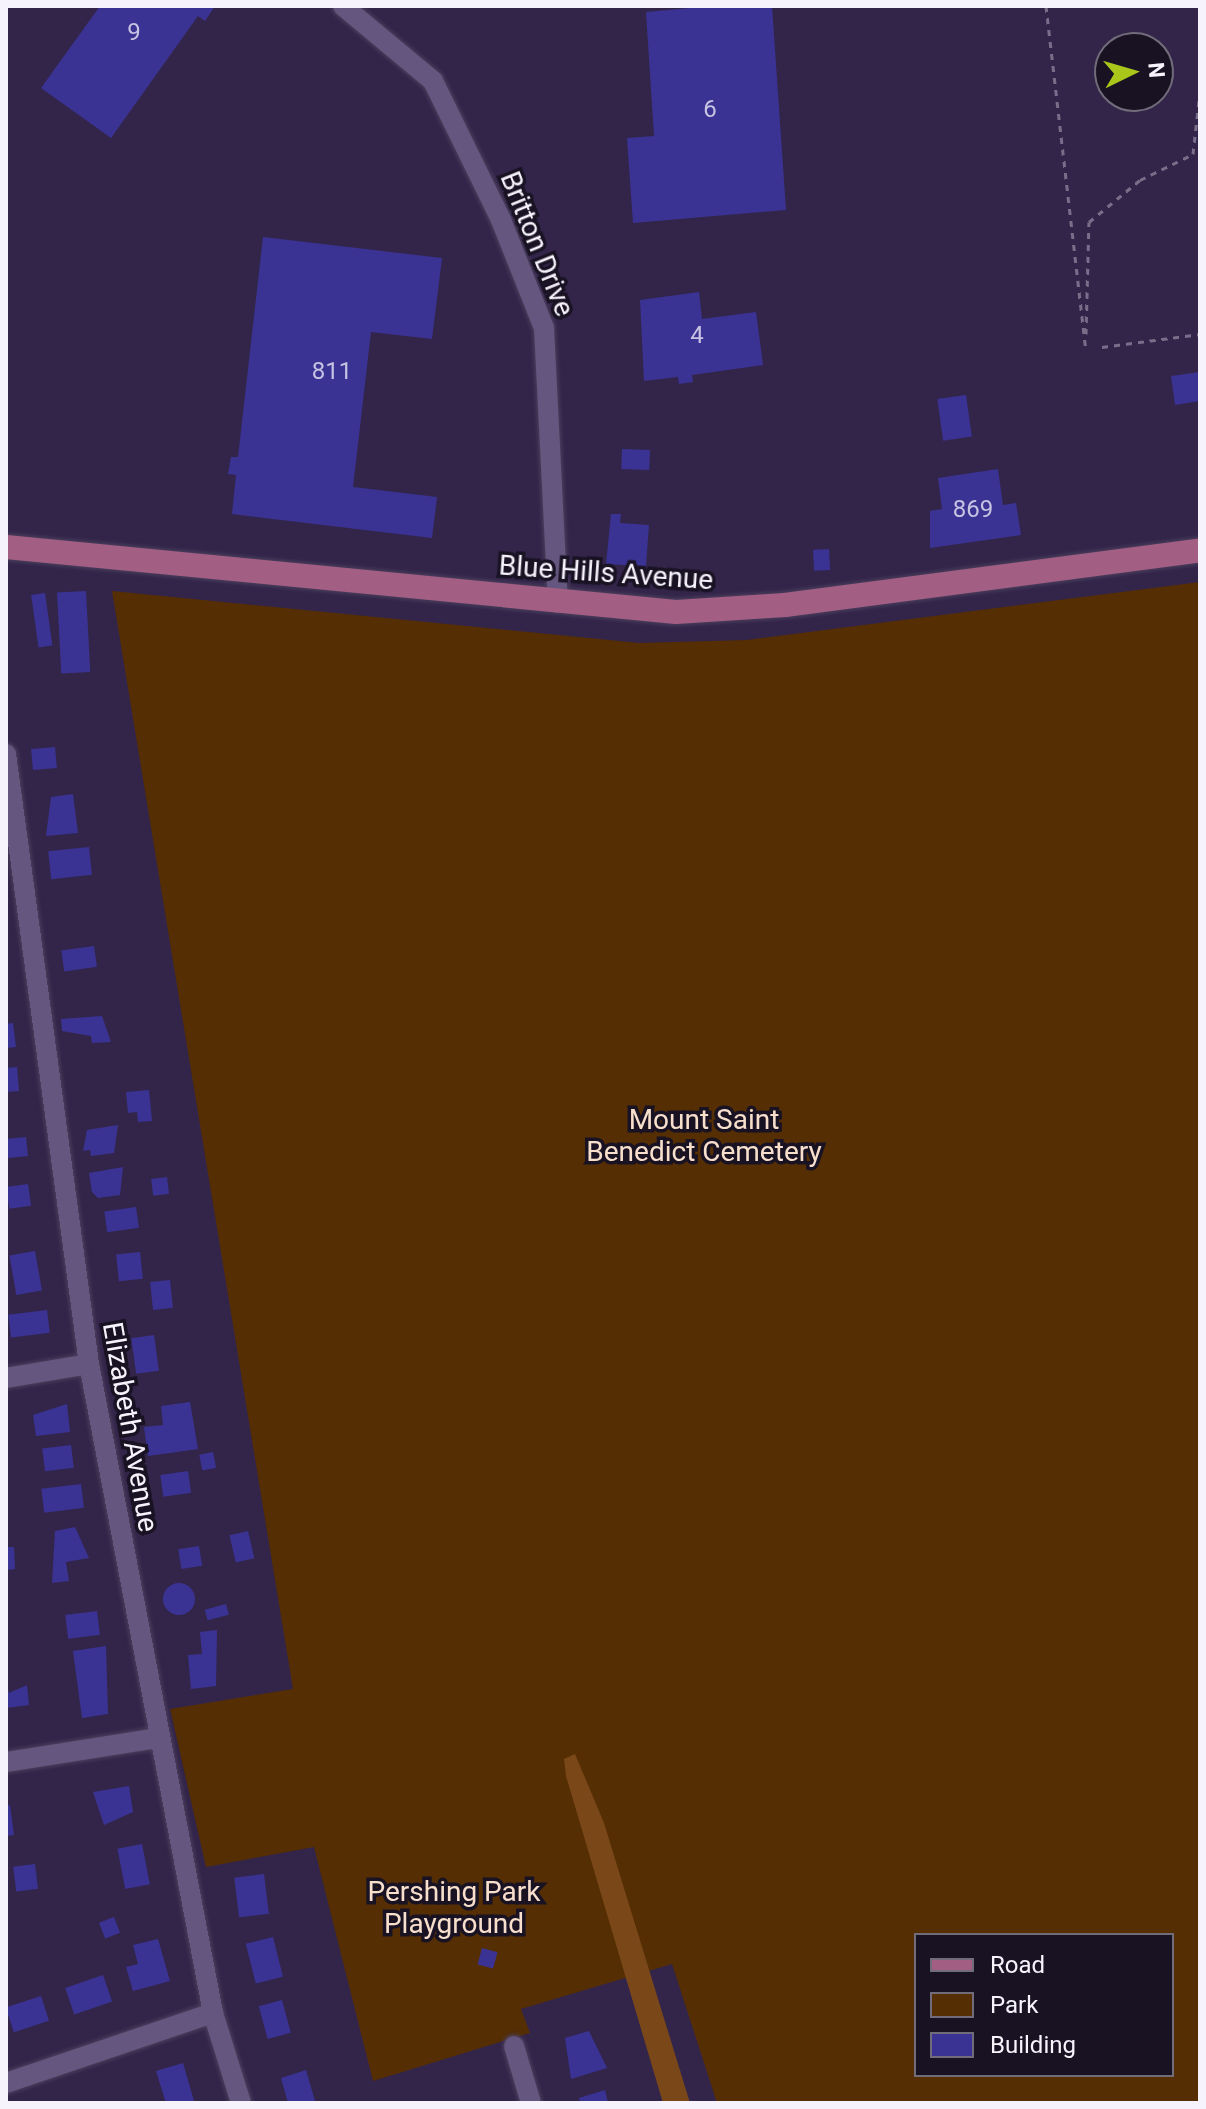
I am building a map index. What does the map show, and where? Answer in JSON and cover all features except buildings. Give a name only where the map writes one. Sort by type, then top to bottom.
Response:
[{"type":"main road","name":"Blue Hills Avenue","points":[[6,547],[558,603],[722,611],[1200,550]]},
{"type":"street","name":"Britton Drive","points":[[343,6],[433,81],[501,220],[544,328],[558,603]]},
{"type":"street","name":"Elizabeth Avenue","points":[[6,754],[89,1364],[158,1738],[213,2013],[241,2103]]},
{"type":"street","points":[[6,1378],[89,1364]]},
{"type":"street","points":[[6,1762],[158,1738]]},
{"type":"street","points":[[6,2083],[213,2013]]},
{"type":"street","points":[[514,2046],[531,2103]]},
{"type":"path","points":[[1046,6],[1086,350],[1089,222],[1140,180],[1193,154],[1200,92]]},
{"type":"path","points":[[1102,347],[1200,334]]},
{"type":"green space","name":"Mount Saint Benedict Cemetery","points":[[1200,582],[1200,2103],[717,2103],[672,1964],[521,2009],[530,2033],[373,2081],[314,1847],[206,1867],[170,1709],[293,1689],[112,591],[639,643],[747,640]]},
{"type":"shaded area","points":[[575,1754],[604,1823],[690,2103],[663,2103],[566,1776],[564,1759]]},
{"type":"park label","name":"Pershing Park Playground","points":[[454,1908]]}]
